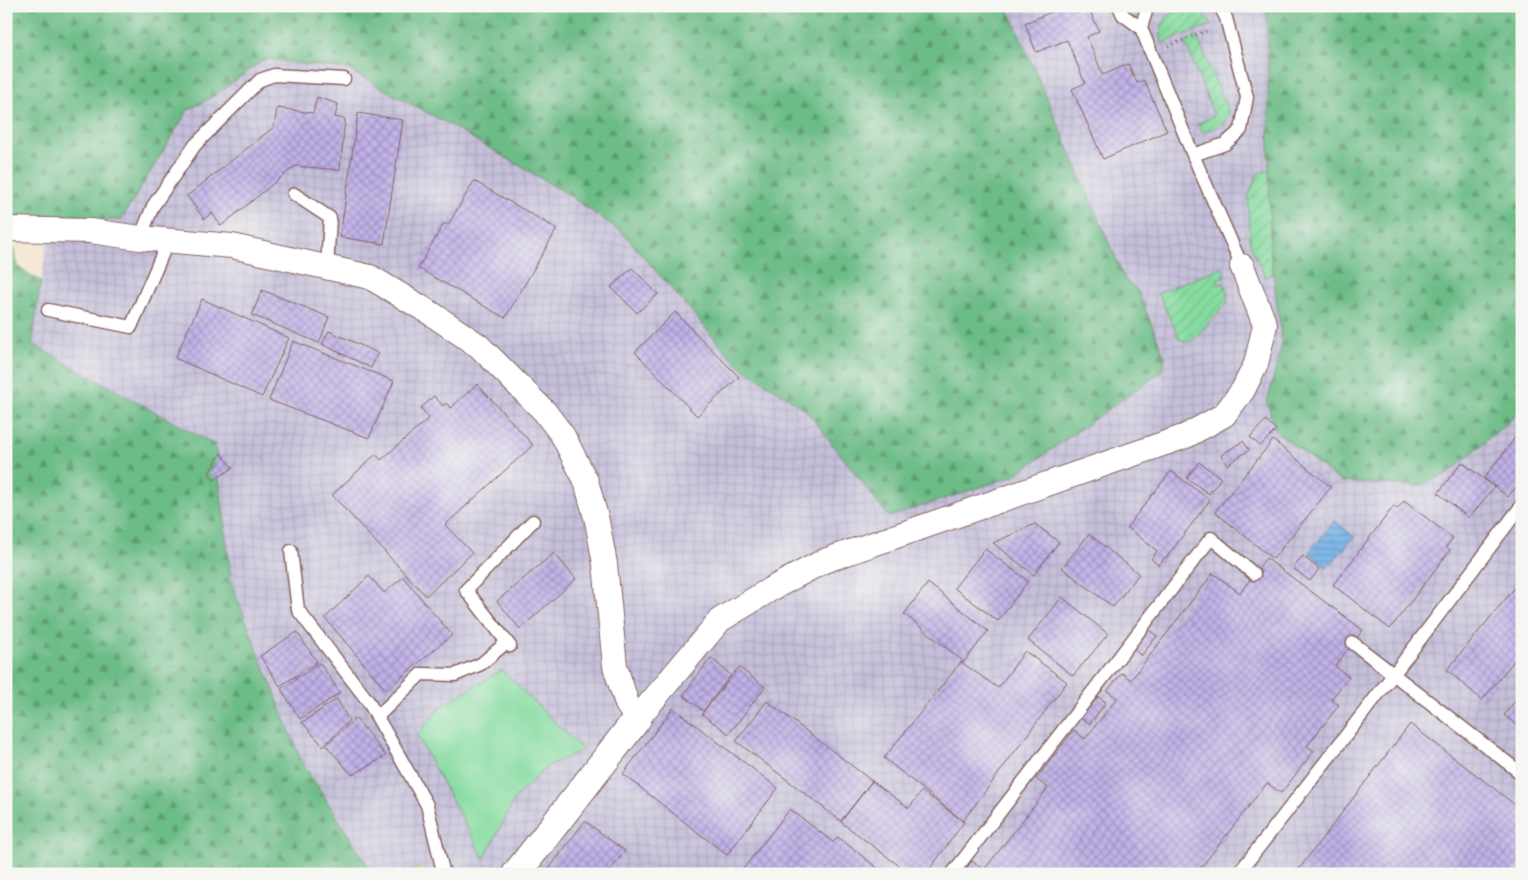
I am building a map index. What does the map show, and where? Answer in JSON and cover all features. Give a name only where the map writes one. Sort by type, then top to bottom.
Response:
[{"type":"street","points":[[6,229],[90,231],[168,241],[232,246],[370,277],[432,314],[479,346],[545,412],[563,436],[586,481],[597,521],[605,564],[615,666],[627,704],[637,719]]},
{"type":"street","points":[[516,874],[637,719],[720,620],[771,589],[824,561],[1186,436],[1224,415],[1243,390],[1256,364],[1265,325],[1242,266]]},
{"type":"lane","points":[[1119,6],[1123,14],[1141,28],[1193,155],[1242,266]]},
{"type":"lane","points":[[1141,28],[1147,8],[1151,6]]},
{"type":"lane","points":[[1193,155],[1225,144],[1241,130],[1247,97],[1228,23],[1220,6]]},
{"type":"lane","points":[[140,238],[153,206],[195,145],[260,80],[274,75],[344,79]]},
{"type":"lane","points":[[294,194],[330,218],[327,267]]},
{"type":"lane","points":[[48,310],[131,327],[168,241]]},
{"type":"lane","points":[[1238,874],[1522,505]]},
{"type":"lane","points":[[377,717],[421,674],[455,675],[481,664],[508,644],[466,590],[533,521]]},
{"type":"lane","points":[[952,874],[1211,538],[1254,574]]},
{"type":"lane","points":[[292,552],[298,610],[368,701],[427,805],[445,874]]},
{"type":"lane","points":[[1353,643],[1522,774]]},
{"type":"path","points":[[1150,52],[1228,23]]},
{"type":"shaded area","points":[[1007,6],[1267,6],[1270,247],[1282,344],[1267,403],[1522,410],[1522,874],[373,874],[301,760],[232,585],[215,445],[32,344],[51,217],[121,220],[188,110],[214,96],[264,59],[347,69],[450,125],[566,193],[623,233],[737,364],[806,410],[889,517],[1014,476],[1161,372],[1164,358],[1138,291],[1125,280]]},
{"type":"green space","points":[[6,6],[1007,6],[1125,280],[1138,291],[1165,358],[1161,372],[1014,476],[889,517],[806,410],[737,364],[623,233],[566,193],[450,125],[347,69],[264,59],[214,96],[188,110],[121,220],[51,217],[6,218]]},
{"type":"green space","points":[[1267,6],[1522,6],[1522,410],[1449,473],[1418,486],[1341,482],[1276,431],[1267,403],[1282,344],[1270,247]]},
{"type":"green space","points":[[1184,8],[1200,12],[1211,25],[1162,43],[1162,25],[1172,13]]},
{"type":"green space","points":[[1197,37],[1229,113],[1223,123],[1205,132],[1197,124],[1214,116],[1185,41]]},
{"type":"green space","points":[[1269,170],[1270,247],[1273,274],[1265,277],[1250,244],[1248,196],[1259,172]]},
{"type":"green space","points":[[6,242],[11,242],[19,268],[41,281],[32,344],[215,445],[232,585],[301,760],[373,874],[6,874]]},
{"type":"green space","points":[[1222,267],[1225,277],[1217,279],[1219,284],[1224,283],[1228,294],[1226,295],[1228,302],[1191,342],[1180,340],[1158,293]]},
{"type":"green space","points":[[502,670],[583,750],[548,766],[516,797],[484,859],[417,736],[440,707]]},
{"type":"sand","points":[[425,868],[426,874],[401,874],[403,871]]},
{"type":"water","points":[[1335,521],[1354,537],[1327,568],[1309,552]]},
{"type":"building","points":[[1052,6],[1073,6],[1076,13],[1088,7],[1099,31],[1087,37],[1103,75],[1128,64],[1137,83],[1144,80],[1167,131],[1103,159],[1072,89],[1085,83],[1067,40],[1036,52],[1025,23],[1054,11]]},
{"type":"building","points":[[317,97],[338,104],[335,117],[345,119],[340,170],[295,166],[221,226],[212,213],[204,219],[187,196],[274,127],[277,108],[313,113]]},
{"type":"building","points":[[358,113],[403,120],[384,244],[340,237]]},
{"type":"building","points":[[474,181],[557,229],[505,318],[418,268],[444,223],[448,225]]},
{"type":"building","points":[[632,268],[658,294],[637,313],[611,287]]},
{"type":"building","points":[[262,290],[329,317],[319,343],[252,315]]},
{"type":"building","points":[[202,299],[289,338],[262,397],[175,358]]},
{"type":"building","points":[[675,312],[739,377],[697,416],[635,352]]},
{"type":"building","points":[[329,331],[378,353],[371,368],[322,344]]},
{"type":"building","points":[[293,341],[394,381],[369,438],[269,400]]},
{"type":"building","points":[[477,384],[533,445],[445,525],[472,553],[426,596],[332,495],[376,454],[381,460],[429,418],[421,408],[434,396],[443,406],[446,403],[451,408]]},
{"type":"building","points":[[1266,420],[1276,430],[1260,446],[1250,437]]},
{"type":"building","points":[[1517,435],[1522,439],[1522,479],[1508,497],[1484,478]]},
{"type":"building","points":[[1273,440],[1331,487],[1273,559],[1215,512]]},
{"type":"building","points":[[1243,441],[1249,450],[1227,465],[1221,455]]},
{"type":"building","points":[[221,453],[233,468],[214,480],[209,473]]},
{"type":"building","points":[[1199,462],[1221,478],[1209,494],[1187,478]]},
{"type":"building","points":[[1462,462],[1494,487],[1469,518],[1438,493]]},
{"type":"building","points":[[1171,471],[1210,500],[1159,565],[1151,559],[1157,551],[1127,527]]},
{"type":"building","points":[[1404,501],[1453,538],[1446,547],[1450,550],[1390,629],[1333,585],[1394,506],[1397,509]]},
{"type":"building","points":[[1035,524],[1059,542],[1034,575],[993,543]]},
{"type":"building","points":[[1089,534],[1139,574],[1113,607],[1062,568]]},
{"type":"building","points":[[985,549],[1028,581],[998,621],[954,588]]},
{"type":"building","points":[[554,553],[576,579],[520,629],[497,601]]},
{"type":"building","points":[[1303,556],[1319,569],[1310,581],[1293,568]]},
{"type":"building","points":[[1266,558],[1363,630],[1335,666],[1349,677],[1331,699],[1339,705],[1307,746],[1314,751],[1281,793],[1267,783],[1196,874],[962,874],[972,861],[984,870],[1048,788],[1036,779],[1074,730],[1085,739],[1117,698],[1107,691],[1122,673],[1131,680],[1213,573],[1240,593]]},
{"type":"building","points":[[369,576],[384,593],[403,577],[452,635],[386,690],[325,618]]},
{"type":"building","points":[[1522,579],[1522,651],[1482,700],[1447,670]]},
{"type":"building","points":[[928,583],[988,631],[964,662],[904,614]]},
{"type":"building","points":[[1062,597],[1108,634],[1073,676],[1028,640]]},
{"type":"building","points":[[1149,630],[1157,636],[1141,656],[1134,649]]},
{"type":"building","points":[[297,632],[317,662],[280,686],[260,656]]},
{"type":"building","points":[[1025,651],[1067,682],[963,821],[884,758],[961,662],[998,688]]},
{"type":"building","points":[[711,658],[731,675],[703,711],[683,695]]},
{"type":"building","points":[[320,663],[340,693],[300,719],[281,689]]},
{"type":"building","points":[[739,667],[765,687],[729,734],[702,714]]},
{"type":"building","points":[[1522,692],[1522,729],[1504,715]]},
{"type":"building","points":[[1098,697],[1106,702],[1090,724],[1081,718]]},
{"type":"building","points":[[337,699],[349,721],[323,746],[302,722]]},
{"type":"building","points":[[767,701],[872,781],[841,821],[736,741]]},
{"type":"building","points":[[673,708],[778,788],[727,855],[623,774]]},
{"type":"building","points":[[356,718],[386,756],[352,775],[326,745]]},
{"type":"building","points":[[1410,724],[1522,810],[1522,863],[1513,874],[1295,874]]},
{"type":"building","points":[[872,781],[909,808],[922,791],[964,822],[926,874],[910,874],[841,822]]},
{"type":"building","points":[[790,809],[833,842],[838,837],[885,874],[739,874]]},
{"type":"building","points":[[585,821],[625,851],[607,874],[545,874]]}]
